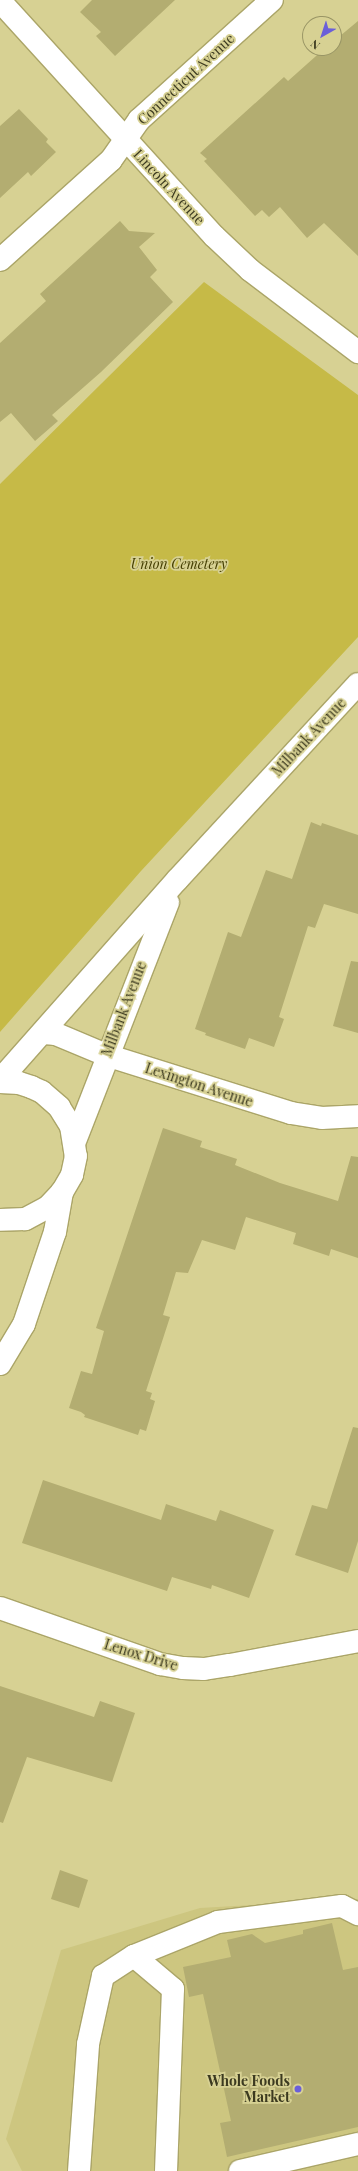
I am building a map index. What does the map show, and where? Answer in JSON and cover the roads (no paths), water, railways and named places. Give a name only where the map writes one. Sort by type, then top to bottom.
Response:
[{"type":"street","name":"Connecticut Avenue","points":[[0,260],[111,160],[139,120],[272,0]]},
{"type":"street","name":"Lincoln Avenue","points":[[0,1],[214,236],[250,270],[358,352]]},
{"type":"street","name":"Milbank Avenue","points":[[0,1081],[44,1033],[178,879],[358,684]]},
{"type":"street","name":"Milbank Avenue","points":[[75,1141],[106,1055],[178,879]]},
{"type":"street","name":"Lexington Avenue","points":[[44,1033],[56,1034],[106,1055],[291,1113],[322,1118],[358,1116]]},
{"type":"street","points":[[0,1081],[19,1083],[42,1092],[60,1107],[71,1126],[75,1141],[76,1156],[72,1175],[62,1192],[48,1207],[25,1219],[0,1220]]},
{"type":"street","points":[[0,1364],[24,1324],[55,1232],[62,1192]]},
{"type":"street","name":"Lenox Drive","points":[[0,1608],[160,1664],[183,1668],[204,1669],[230,1665],[358,1641]]},
{"type":"street","points":[[79,2171],[88,2044],[102,1976],[134,1956],[218,1922],[342,1906],[358,1914]]},
{"type":"street","points":[[134,1956],[173,1989],[166,2171]]},
{"type":"street","points":[[240,2171],[358,2144]]},
{"type":"place","name":"Whole Foods Market","points":[[298,2089]]},
{"type":"park label","name":"Union Cemetery","points":[[179,564]]}]
